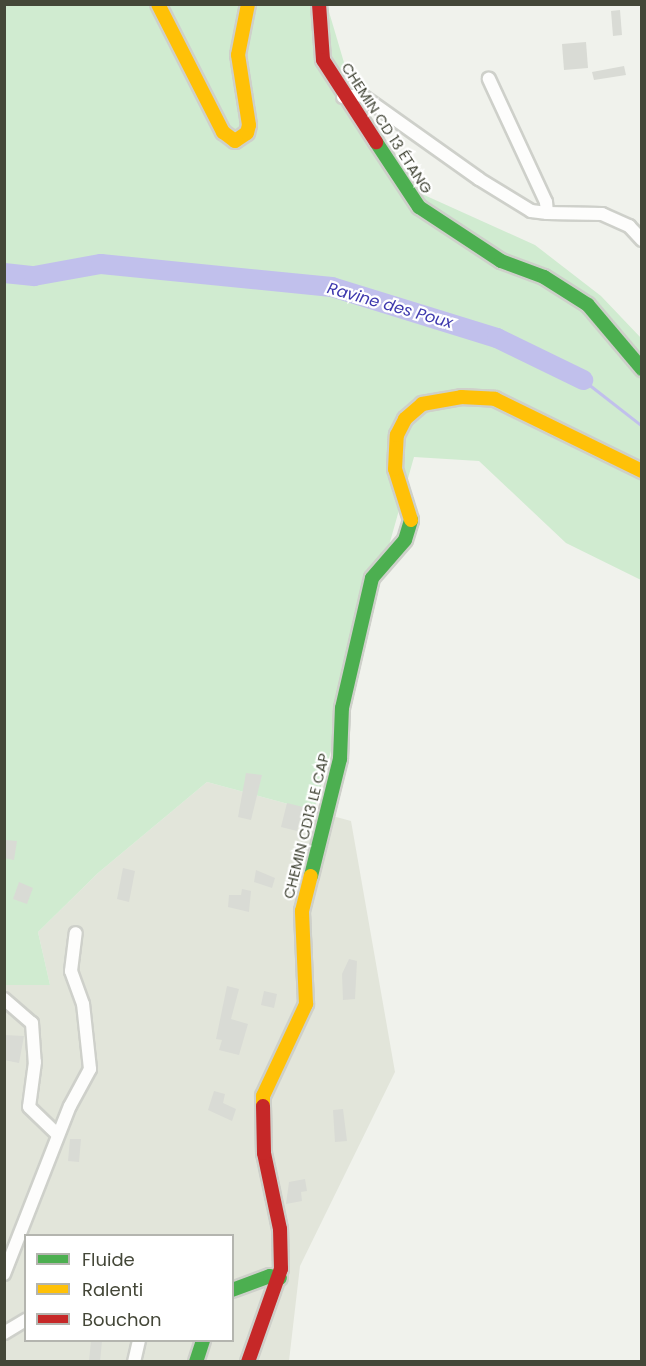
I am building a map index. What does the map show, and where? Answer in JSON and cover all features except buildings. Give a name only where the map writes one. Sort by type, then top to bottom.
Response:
[{"type":"main road","points":[[158,4],[223,132],[235,141],[247,133],[249,125],[238,56],[248,4]]},
{"type":"main road","name":"CHEMIN CD 13 ÉTANG","points":[[319,4],[323,60],[343,97],[419,207],[501,261],[544,277],[588,305],[642,369]]},
{"type":"main road","name":"CHEMIN CD13 LE CAP","points":[[248,1362],[279,1278],[280,1229],[264,1153],[263,1096],[269,1074],[306,1004],[302,910],[340,759],[342,708],[372,578],[405,540],[412,522],[395,469],[397,435],[405,419],[422,404],[460,397],[495,399],[642,471]]},
{"type":"main road","points":[[234,1289],[270,1276],[279,1278]]},
{"type":"main road","points":[[196,1362],[203,1342]]},
{"type":"street","points":[[489,79],[546,201],[547,213]]},
{"type":"street","points":[[343,97],[361,95],[479,179],[531,211],[602,214],[629,226],[642,240]]},
{"type":"street","points":[[4,1274],[58,1135],[90,1068],[85,1015],[71,971],[76,933]]},
{"type":"street","points":[[4,999],[32,1023],[35,1062],[29,1107],[58,1135]]},
{"type":"street","points":[[4,1333],[24,1321]]},
{"type":"street","points":[[134,1362],[139,1342]]},
{"type":"shaded area","points":[[207,782],[351,821],[395,1072],[300,1266],[289,1361],[5,1362],[5,985],[50,985],[38,932],[98,873]]},
{"type":"green space","points":[[5,5],[327,5],[353,93],[422,194],[535,245],[601,296],[641,338],[641,580],[566,543],[479,461],[414,457],[314,811],[207,782],[98,873],[38,932],[50,985],[5,985]]},
{"type":"waterway","name":"Ravine des Poux","points":[[4,273],[34,276],[101,264],[332,287],[497,338],[583,380]]},
{"type":"waterway","name":"Ravine des Poux","points":[[583,380],[642,426]]},
{"type":"traffic: fast","points":[[376,142],[419,207],[501,261],[544,277],[588,305],[642,369]]},
{"type":"traffic: fast","points":[[311,876],[340,759],[342,708],[372,578],[405,540],[411,520]]},
{"type":"traffic: fast","points":[[234,1289],[270,1276],[280,1278]]},
{"type":"traffic: fast","points":[[196,1362],[202,1342]]},
{"type":"traffic: slow","points":[[158,4],[223,132],[235,141],[247,133],[249,125],[238,55],[248,4]]},
{"type":"traffic: slow","points":[[411,520],[395,469],[397,435],[405,419],[422,404],[461,397],[495,399],[642,471]]},
{"type":"traffic: slow","points":[[263,1106],[263,1096],[306,1004],[302,911],[311,876]]},
{"type":"traffic: jam","points":[[319,4],[323,60],[376,142]]},
{"type":"traffic: jam","points":[[248,1362],[281,1269],[280,1229],[264,1153],[263,1106]]}]
